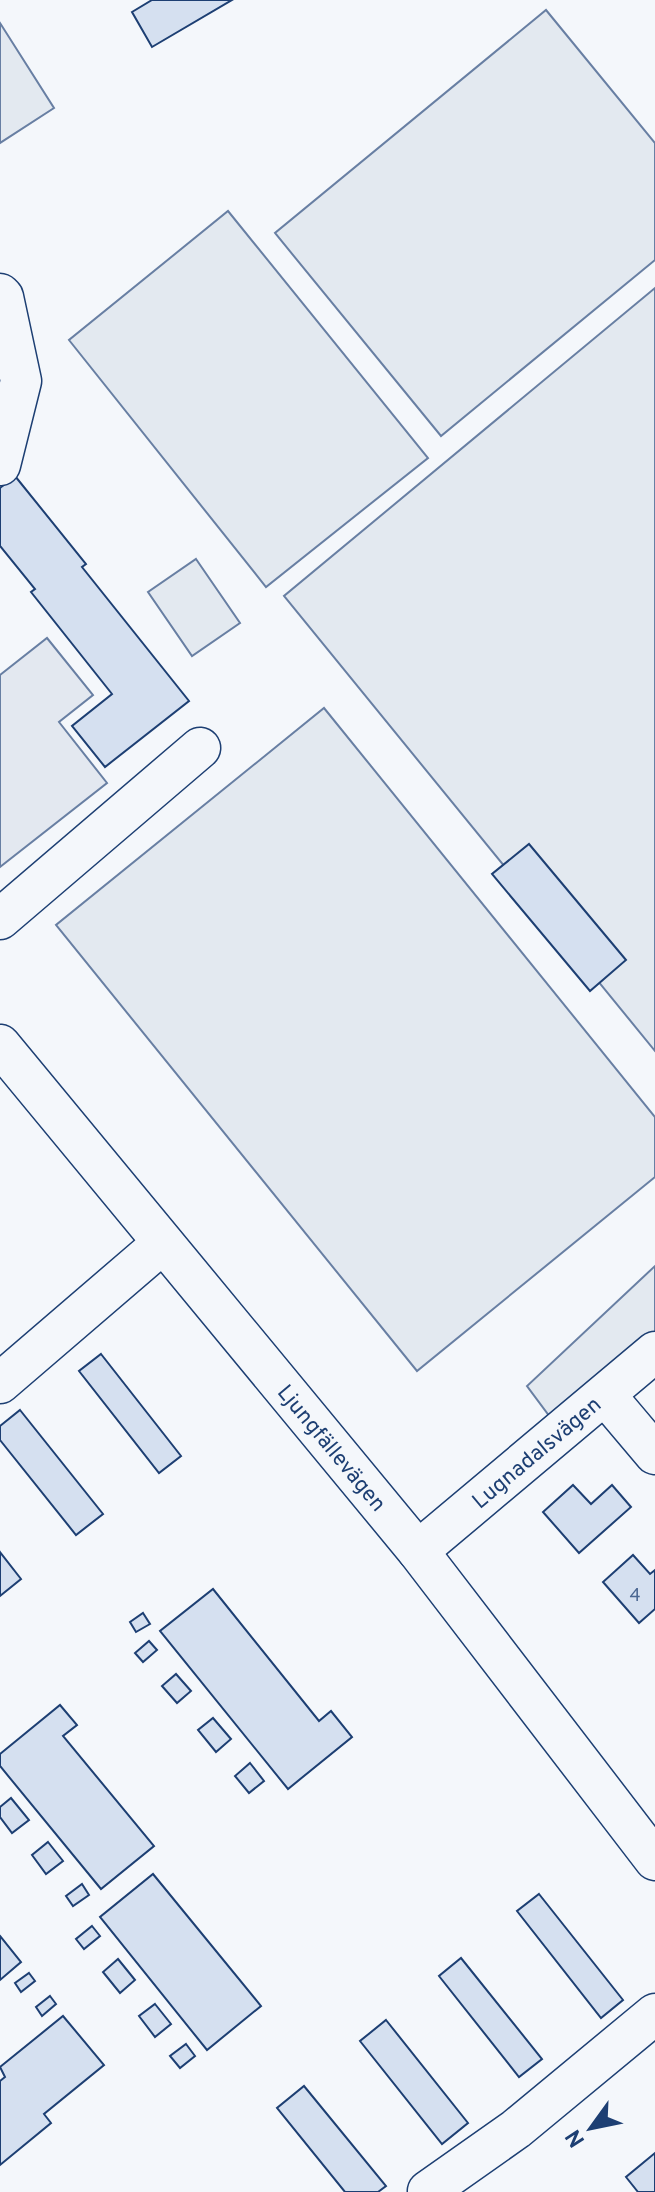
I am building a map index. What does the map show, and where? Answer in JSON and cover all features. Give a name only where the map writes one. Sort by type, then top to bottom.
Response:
[{"type":"street","points":[[0,294],[21,381],[0,465]]},
{"type":"street","points":[[0,919],[200,748]]},
{"type":"street","name":"Ljungfällevägen","points":[[0,1045],[418,1551],[655,1860]]},
{"type":"street","points":[[0,1383],[163,1243]]},
{"type":"street","name":"Lugnadalsvägen","points":[[418,1551],[655,1352]]},
{"type":"street","points":[[606,1396],[655,1454]]},
{"type":"street","points":[[428,2191],[516,2129],[655,2014]]},
{"type":"shaded area","points":[[546,10],[655,143],[655,260],[441,436],[275,233]]},
{"type":"shaded area","points":[[0,23],[54,108],[0,143]]},
{"type":"shaded area","points":[[228,211],[428,458],[266,587],[69,340]]},
{"type":"shaded area","points":[[655,288],[655,1051],[284,596]]},
{"type":"shaded area","points":[[196,559],[240,623],[192,656],[148,592]]},
{"type":"shaded area","points":[[47,638],[93,695],[59,722],[107,783],[0,867],[0,675]]},
{"type":"shaded area","points":[[324,708],[655,1117],[655,1177],[417,1371],[56,925]]},
{"type":"shaded area","points":[[655,1266],[655,1333],[553,1421],[527,1386]]},
{"type":"building","points":[[152,0],[232,0],[152,47],[132,12]]},
{"type":"building","points":[[15,476],[86,564],[82,567],[189,701],[105,767],[72,726],[112,694],[31,592],[35,589],[0,546],[0,488]]},
{"type":"building","points":[[529,844],[626,960],[590,991],[492,874]]},
{"type":"building","points":[[101,1354],[181,1456],[159,1473],[79,1371]]},
{"type":"building","points":[[20,1410],[103,1514],[76,1535],[0,1440],[0,1426]]},
{"type":"building","points":[[573,1485],[591,1504],[612,1485],[631,1507],[579,1553],[543,1512]]},
{"type":"building","points":[[0,1552],[21,1579],[0,1596]]},
{"type":"building","points":[[633,1555],[650,1574],[655,1570],[655,1609],[639,1623],[603,1582]]},
{"type":"building","points":[[213,1589],[319,1721],[331,1711],[352,1737],[288,1789],[160,1631]]},
{"type":"building","points":[[143,1613],[150,1624],[136,1632],[130,1622]]},
{"type":"building","points":[[149,1641],[157,1650],[143,1662],[135,1653]]},
{"type":"building","points":[[176,1674],[191,1691],[177,1703],[162,1686]]},
{"type":"building","points":[[60,1705],[77,1725],[63,1736],[154,1846],[101,1889],[0,1766],[0,1754]]},
{"type":"building","points":[[213,1718],[231,1739],[216,1752],[198,1730]]},
{"type":"building","points":[[250,1763],[264,1781],[249,1793],[235,1776]]},
{"type":"building","points":[[11,1798],[29,1820],[12,1833],[0,1817],[0,1807]]},
{"type":"building","points":[[48,1842],[63,1861],[46,1874],[32,1855]]},
{"type":"building","points":[[153,1874],[261,2006],[207,2050],[100,1917]]},
{"type":"building","points":[[82,1884],[89,1895],[73,1906],[66,1896]]},
{"type":"building","points":[[539,1894],[623,2000],[601,2018],[517,1911]]},
{"type":"building","points":[[92,1926],[100,1936],[84,1949],[76,1939]]},
{"type":"building","points":[[0,1936],[21,1962],[0,1980]]},
{"type":"building","points":[[461,1958],[542,2059],[519,2077],[439,1976]]},
{"type":"building","points":[[118,1959],[135,1980],[120,1993],[103,1972]]},
{"type":"building","points":[[29,1973],[35,1981],[21,1992],[15,1983]]},
{"type":"building","points":[[50,1996],[56,2004],[42,2016],[36,2007]]},
{"type":"building","points":[[155,2004],[171,2024],[155,2037],[139,2016]]},
{"type":"building","points":[[63,2016],[104,2065],[44,2114],[51,2123],[0,2165],[0,2081],[5,2077],[0,2067]]},
{"type":"building","points":[[386,2020],[468,2123],[442,2144],[360,2041]]},
{"type":"building","points":[[186,2044],[195,2056],[180,2068],[170,2056]]},
{"type":"building","points":[[304,2086],[386,2186],[378,2192],[345,2192],[277,2108]]},
{"type":"building","points":[[655,2153],[655,2192],[638,2192],[626,2177]]}]
